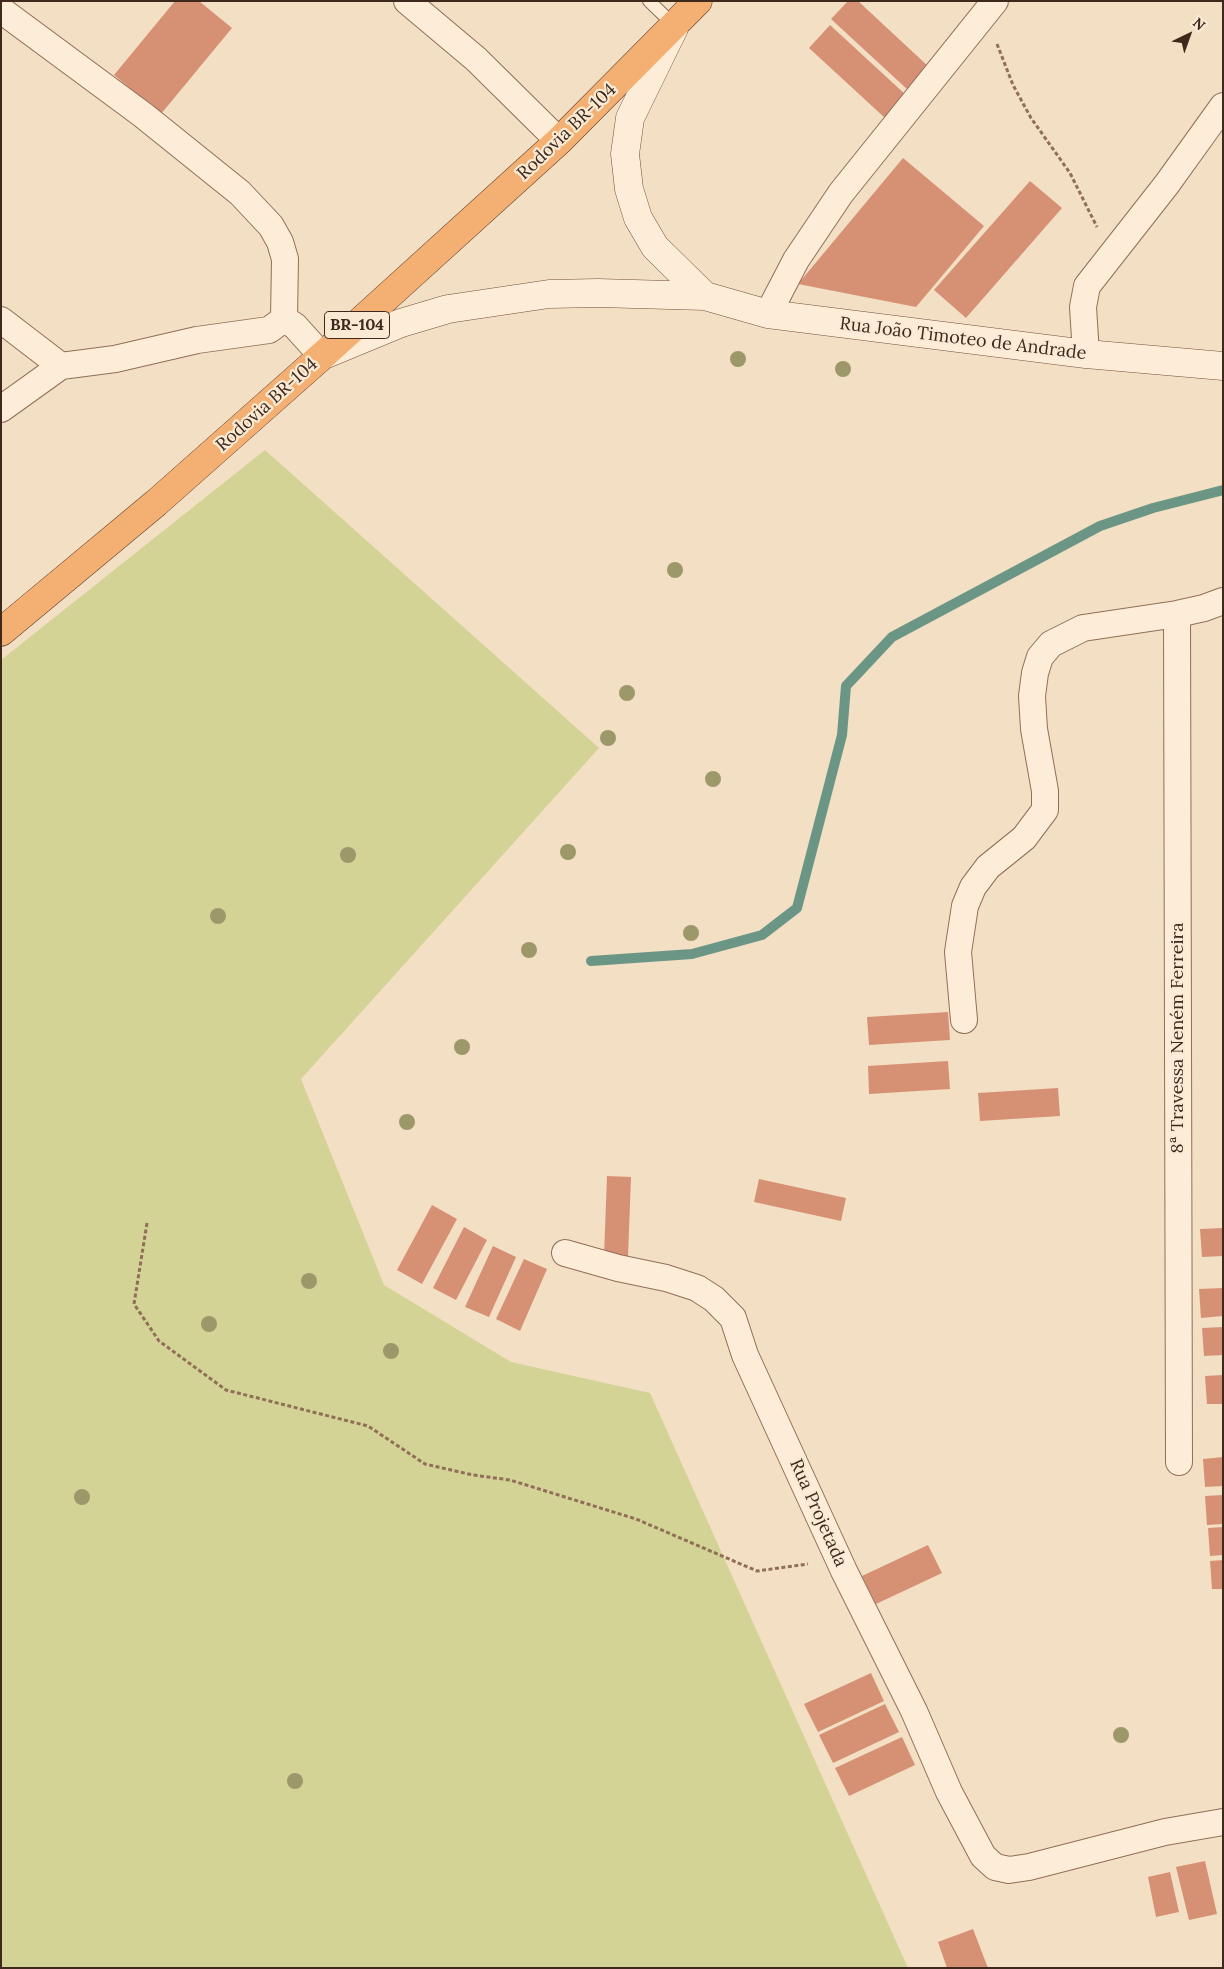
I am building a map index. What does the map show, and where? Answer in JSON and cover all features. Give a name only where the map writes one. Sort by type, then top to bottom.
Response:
[{"type":"highway","name":"Rodovia BR-104","points":[[1,632],[156,503],[322,356],[559,141],[698,1]]},
{"type":"main road","points":[[675,26],[630,118],[625,154],[629,188],[638,218],[655,247],[705,296]]},
{"type":"main road","points":[[322,356],[401,323],[448,309],[494,301],[548,294],[598,293],[705,296]]},
{"type":"main road","name":"Rua João Timoteo de Andrade","points":[[705,296],[768,314],[1086,354],[1223,366]]},
{"type":"street","points":[[407,1],[476,59],[559,141]]},
{"type":"street","points":[[768,314],[796,260],[841,193],[990,8]]},
{"type":"street","points":[[1,10],[158,127],[240,193],[271,226],[280,242],[286,259],[284,319]]},
{"type":"street","points":[[1086,354],[1083,307],[1087,286],[1167,184],[1223,106]]},
{"type":"street","points":[[284,319],[295,326],[322,356]]},
{"type":"street","points":[[1,409],[61,366],[115,359],[197,340],[269,330],[284,319]]},
{"type":"street","points":[[1,320],[61,366]]},
{"type":"street","points":[[964,1020],[958,952],[965,906],[973,887],[988,867],[1024,838],[1045,810],[1045,791],[1034,729],[1032,696],[1035,673],[1040,656],[1050,644],[1083,628],[1176,614],[1204,608],[1223,601]]},
{"type":"street","name":"8ª Travessa Neném Ferreira","points":[[1176,614],[1179,1462]]},
{"type":"street","name":"Rua Projetada","points":[[565,1253],[618,1268],[666,1278],[697,1288],[714,1299],[733,1318],[745,1355],[844,1571],[914,1711],[949,1792],[983,1856],[995,1867],[1009,1870],[1029,1867],[1164,1832],[1223,1822]]},
{"type":"lane","points":[[649,1],[675,26]]},
{"type":"path","points":[[990,8],[1013,85],[1031,118],[1070,173],[1097,228]]},
{"type":"path","points":[[147,1223],[134,1304],[159,1341],[226,1390],[368,1426],[426,1464],[473,1475],[510,1480],[636,1519],[757,1571],[812,1564],[844,1571]]},
{"type":"green space","points":[[265,450],[599,748],[301,1079],[384,1285],[511,1362],[650,1393],[908,1968],[1,1968],[1,660]]},
{"type":"building","points":[[175,1],[199,1],[232,28],[161,114],[114,75]]},
{"type":"building","points":[[848,1],[858,1],[929,67],[908,90],[831,19]]},
{"type":"building","points":[[830,25],[906,95],[885,118],[809,48]]},
{"type":"building","points":[[903,158],[984,226],[916,307],[798,284]]},
{"type":"building","points":[[1030,181],[1062,208],[966,318],[934,290]]},
{"type":"building","points":[[948,1012],[950,1040],[869,1045],[867,1017]]},
{"type":"building","points":[[948,1061],[950,1089],[869,1094],[868,1066]]},
{"type":"building","points":[[1058,1088],[1060,1116],[980,1121],[978,1093]]},
{"type":"building","points":[[607,1176],[631,1177],[628,1257],[604,1256]]},
{"type":"building","points":[[759,1179],[846,1198],[841,1221],[754,1202]]},
{"type":"building","points":[[432,1205],[457,1219],[422,1284],[397,1270]]},
{"type":"building","points":[[464,1227],[487,1240],[456,1300],[433,1288]]},
{"type":"building","points":[[1223,1228],[1223,1256],[1202,1257],[1200,1229]]},
{"type":"building","points":[[493,1246],[516,1257],[489,1317],[465,1307]]},
{"type":"building","points":[[524,1259],[547,1269],[520,1331],[496,1319]]},
{"type":"building","points":[[1223,1288],[1223,1316],[1201,1318],[1199,1289]]},
{"type":"building","points":[[1223,1327],[1223,1355],[1204,1356],[1202,1328]]},
{"type":"building","points":[[1223,1375],[1223,1404],[1207,1404],[1205,1376]]},
{"type":"building","points":[[1223,1457],[1223,1486],[1205,1487],[1203,1459]]},
{"type":"building","points":[[1223,1495],[1223,1524],[1207,1525],[1205,1496]]},
{"type":"building","points":[[1223,1527],[1223,1555],[1210,1556],[1208,1528]]},
{"type":"building","points":[[928,1545],[942,1573],[876,1604],[862,1576]]},
{"type":"building","points":[[1223,1560],[1223,1589],[1212,1589],[1210,1561]]},
{"type":"building","points":[[871,1673],[884,1701],[818,1732],[804,1704]]},
{"type":"building","points":[[885,1704],[899,1732],[833,1763],[819,1735]]},
{"type":"building","points":[[902,1737],[915,1765],[849,1796],[835,1768]]},
{"type":"building","points":[[1205,1861],[1217,1914],[1189,1920],[1176,1867]]},
{"type":"building","points":[[1170,1872],[1179,1912],[1156,1917],[1148,1877]]},
{"type":"building","points":[[973,1929],[988,1968],[947,1968],[938,1942]]},
{"type":"waterway","points":[[591,961],[692,954],[762,935],[797,908],[842,735],[846,686],[892,637],[1100,526],[1153,508],[1223,490]]}]
